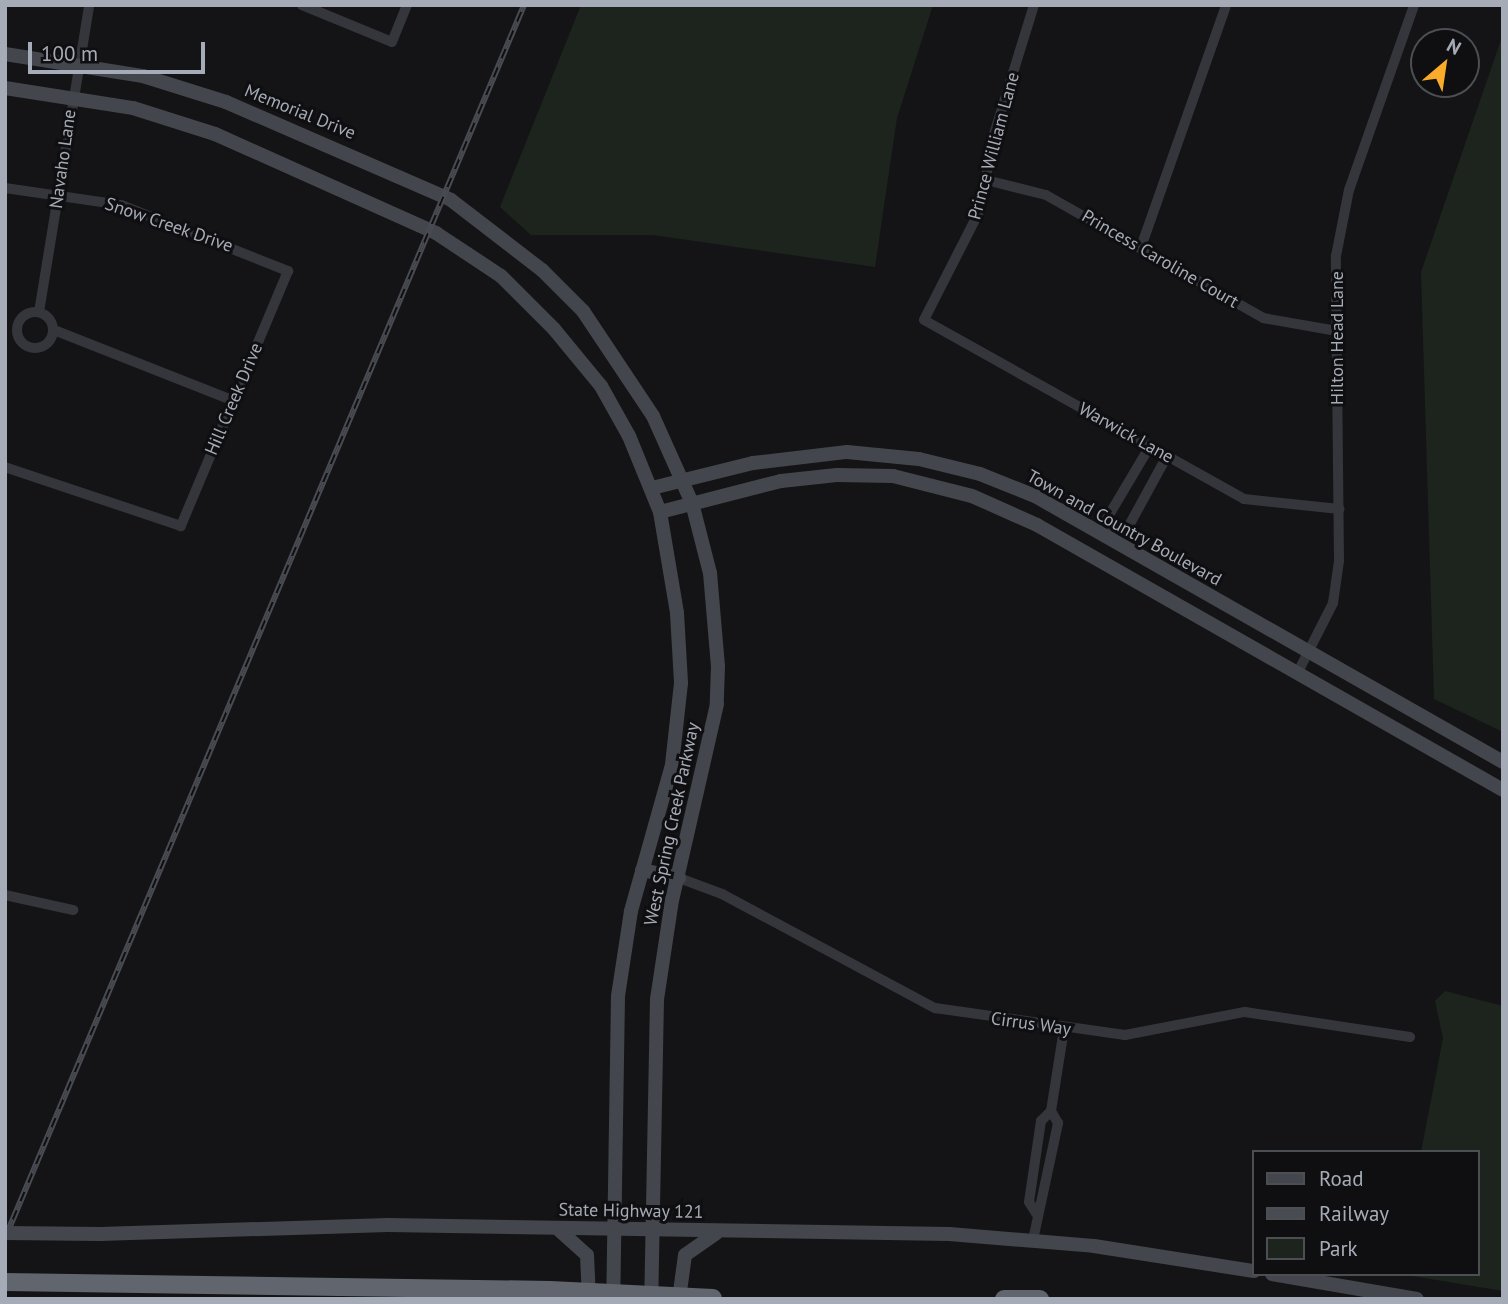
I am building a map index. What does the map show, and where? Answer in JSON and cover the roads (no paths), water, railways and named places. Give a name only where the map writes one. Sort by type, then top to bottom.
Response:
[{"type":"highway","points":[[5,1282],[550,1290],[723,1299]]},
{"type":"highway","points":[[1004,1299],[1040,1299]]},
{"type":"main road","name":"Memorial Drive","points":[[5,54],[78,64],[226,102],[451,201]]},
{"type":"main road","points":[[5,88],[72,95]]},
{"type":"main road","name":"West Spring Creek Parkway","points":[[72,95],[215,134],[436,233],[501,276],[554,329],[601,386],[652,488],[660,512],[677,613],[681,683],[672,765],[642,870],[618,996],[612,1228],[613,1299]]},
{"type":"main road","name":"West Spring Creek Parkway","points":[[451,201],[542,270],[583,311],[618,356],[682,479],[692,503],[710,573],[717,704],[679,878],[657,999],[651,1299]]},
{"type":"main road","name":"Town and Country Boulevard","points":[[652,488],[682,479],[847,452],[914,458],[980,474],[1084,524],[1112,534],[1308,653],[1503,762]]},
{"type":"main road","points":[[911,479],[914,458]]},
{"type":"main road","points":[[660,512],[826,476],[911,479],[972,496],[1072,545],[1503,790]]},
{"type":"main road","points":[[1072,545],[1084,524]]},
{"type":"main road","points":[[642,870],[679,878]]},
{"type":"main road","name":"State Highway 121","points":[[5,1233],[100,1234],[388,1225],[612,1228],[1033,1240],[1252,1271]]},
{"type":"main road","points":[[558,1229],[587,1255],[589,1299]]},
{"type":"main road","points":[[680,1299],[685,1255],[718,1232]]},
{"type":"main road","points":[[1284,1276],[1417,1299]]},
{"type":"street","name":"Navaho Lane","points":[[39,312],[72,95],[89,5]]},
{"type":"street","points":[[302,5],[391,42],[407,5]]},
{"type":"street","name":"Prince William Lane","points":[[925,320],[971,234],[1034,5]]},
{"type":"street","points":[[1141,247],[1226,5]]},
{"type":"street","name":"Hilton Head Lane","points":[[1297,674],[1333,603],[1339,509],[1336,256],[1349,190],[1414,5]]},
{"type":"street","name":"Princess Caroline Court","points":[[986,180],[1046,195],[1263,318],[1337,331]]},
{"type":"street","name":"Snow Creek Drive","points":[[5,188],[58,192],[182,226],[288,271]]},
{"type":"street","name":"Hill Creek Drive","points":[[5,467],[181,526],[288,271]]},
{"type":"street","points":[[17,328],[27,313],[39,312],[54,330],[234,401]]},
{"type":"street","name":"Warwick Lane","points":[[925,320],[1244,499],[1339,509]]},
{"type":"street","points":[[5,327],[17,328]]},
{"type":"street","points":[[17,328],[24,344],[37,348],[49,343],[54,330]]},
{"type":"street","points":[[1150,446],[1106,520],[1112,534],[1126,531],[1167,456]]},
{"type":"street","name":"Cirrus Way","points":[[679,878],[722,894],[934,1008],[1064,1029],[1125,1035],[1245,1012],[1410,1037]]},
{"type":"street","points":[[5,895],[73,910]]},
{"type":"street","points":[[1036,1213],[1029,1202],[1041,1121],[1051,1111],[1064,1029]]},
{"type":"street","points":[[1033,1240],[1036,1213],[1045,1204],[1058,1123],[1051,1111]]},
{"type":"railway","points":[[5,1238],[524,5]]}]
